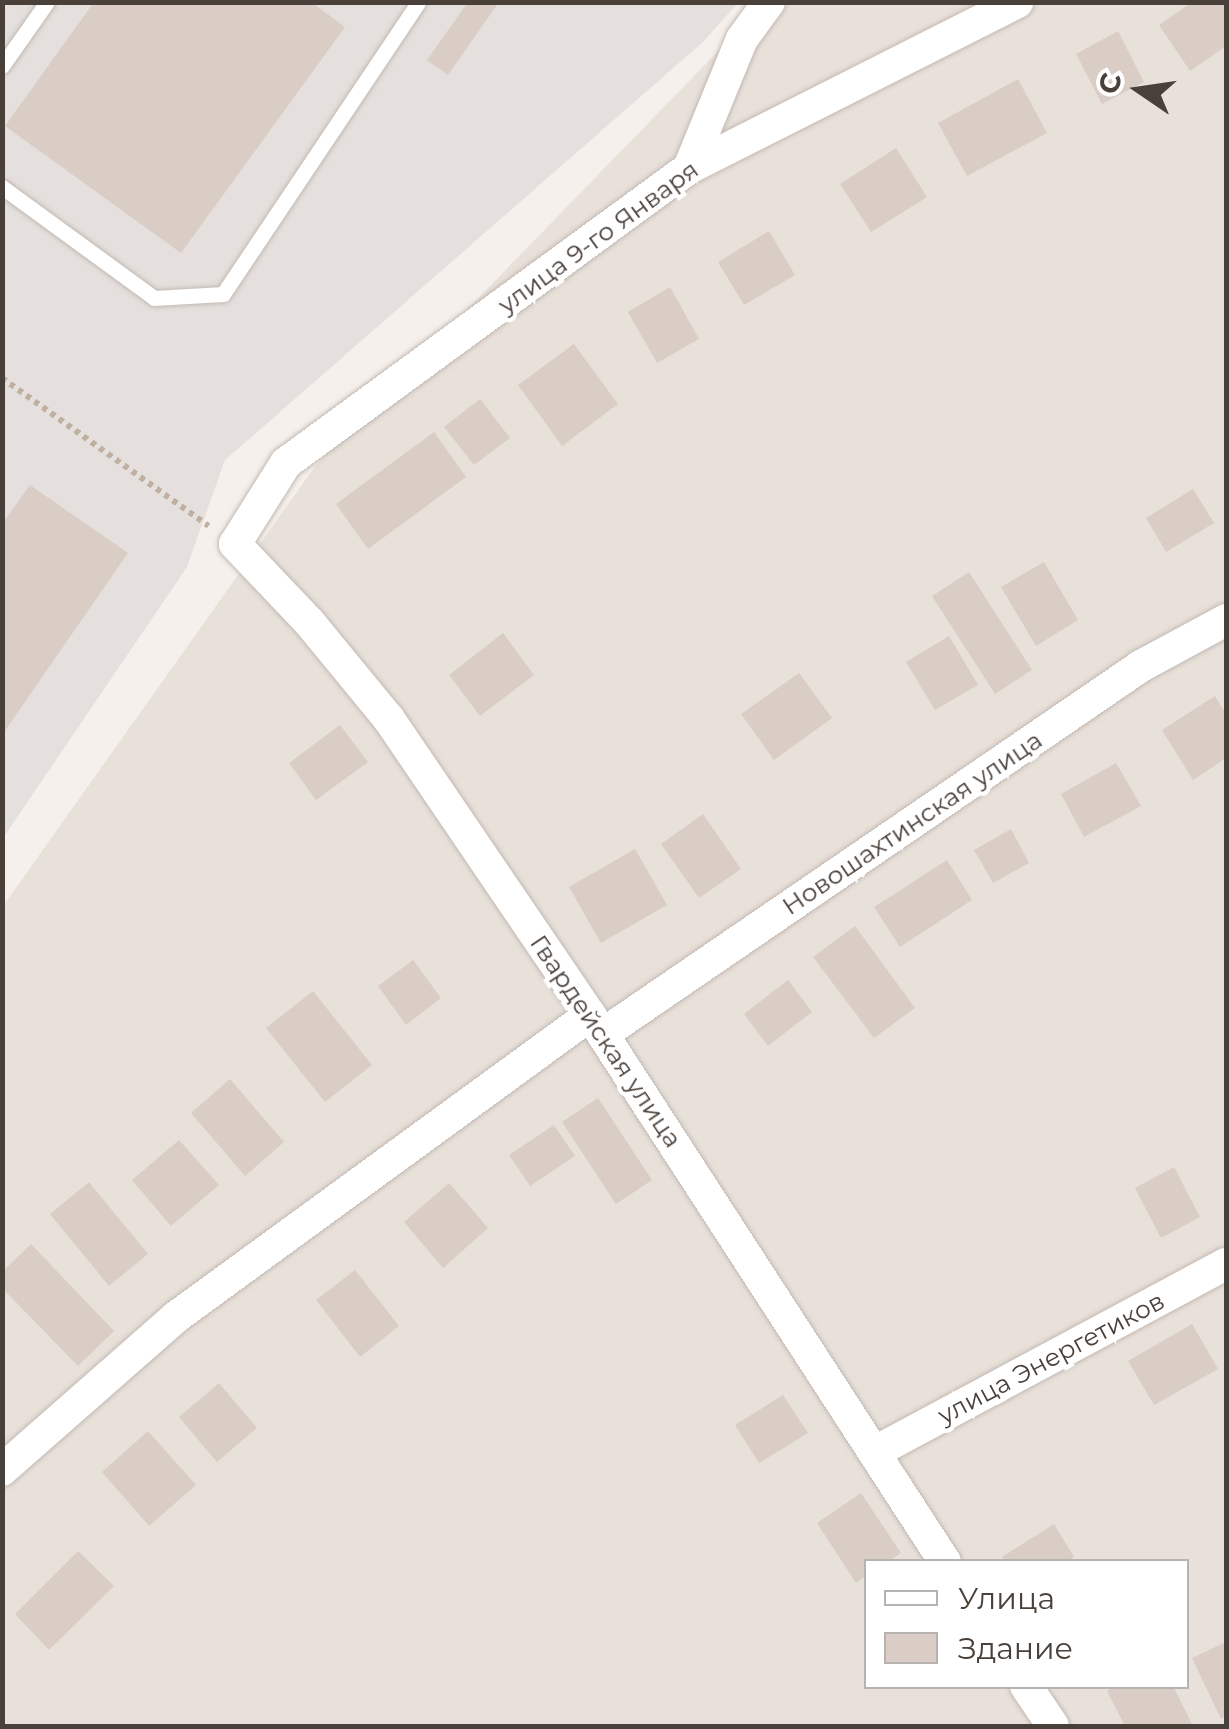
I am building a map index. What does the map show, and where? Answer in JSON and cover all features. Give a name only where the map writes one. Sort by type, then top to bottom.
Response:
[{"type":"street","points":[[689,168],[742,39],[769,2]]},
{"type":"street","name":"улица 9-го Января","points":[[235,544],[286,464],[689,168],[1016,2]]},
{"type":"street","name":"Гвардейская улица","points":[[235,544],[310,624],[388,718],[597,1025],[943,1559]]},
{"type":"street","name":"Новошахтинская улица","points":[[2,1470],[176,1316],[597,1025],[1141,666],[1226,620]]},
{"type":"street","name":"улица Энергетиков","points":[[874,1452],[1226,1264]]},
{"type":"street","points":[[1028,1689],[1054,1726]]},
{"type":"lane","points":[[2,66],[47,2]]},
{"type":"lane","points":[[2,186],[154,298],[223,294],[418,3]]},
{"type":"path","points":[[2,378],[235,544]]},
{"type":"shaded area","points":[[3,3],[738,3],[703,42],[225,460],[187,567],[3,838]]},
{"type":"shaded area","points":[[765,3],[1226,3],[1226,1726],[3,1726],[3,906],[316,465]]},
{"type":"building","points":[[94,2],[311,2],[345,27],[181,253],[5,126]]},
{"type":"building","points":[[468,2],[499,2],[448,75],[427,60]]},
{"type":"building","points":[[1192,2],[1226,2],[1226,46],[1190,71],[1159,25]]},
{"type":"building","points":[[1118,31],[1144,82],[1102,104],[1076,54]]},
{"type":"building","points":[[1018,79],[1047,133],[967,176],[938,123]]},
{"type":"building","points":[[896,148],[927,197],[871,232],[840,184]]},
{"type":"building","points":[[769,231],[795,275],[744,305],[718,262]]},
{"type":"building","points":[[670,287],[699,339],[657,363],[628,312]]},
{"type":"building","points":[[574,344],[618,404],[562,446],[518,385]]},
{"type":"building","points":[[480,399],[510,438],[474,465],[444,427]]},
{"type":"building","points":[[434,432],[466,477],[368,549],[336,504]]},
{"type":"building","points":[[30,485],[128,553],[2,735],[2,524]]},
{"type":"building","points":[[1193,489],[1214,523],[1166,552],[1146,518]]},
{"type":"building","points":[[1044,562],[1078,620],[1036,646],[1001,587]]},
{"type":"building","points":[[969,572],[1032,670],[995,694],[932,596]]},
{"type":"building","points":[[503,633],[534,675],[480,716],[449,675]]},
{"type":"building","points":[[949,636],[978,685],[935,710],[906,662]]},
{"type":"building","points":[[799,673],[832,718],[774,760],[741,714]]},
{"type":"building","points":[[1215,696],[1226,714],[1226,758],[1193,780],[1162,730]]},
{"type":"building","points":[[340,725],[368,762],[316,800],[289,763]]},
{"type":"building","points":[[1116,763],[1141,806],[1084,837],[1061,794]]},
{"type":"building","points":[[703,814],[741,869],[699,898],[661,844]]},
{"type":"building","points":[[1011,829],[1029,863],[993,883],[974,850]]},
{"type":"building","points":[[635,849],[667,905],[601,943],[569,887]]},
{"type":"building","points":[[947,860],[972,900],[900,947],[874,907]]},
{"type":"building","points":[[855,926],[915,1008],[874,1038],[813,957]]},
{"type":"building","points":[[413,960],[441,998],[406,1025],[378,986]]},
{"type":"building","points":[[788,980],[812,1012],[768,1046],[744,1014]]},
{"type":"building","points":[[313,991],[372,1065],[325,1102],[266,1028]]},
{"type":"building","points":[[230,1079],[284,1142],[245,1176],[191,1113]]},
{"type":"building","points":[[598,1098],[652,1180],[616,1204],[562,1122]]},
{"type":"building","points":[[554,1125],[575,1156],[530,1186],[509,1155]]},
{"type":"building","points":[[179,1140],[219,1185],[171,1226],[132,1180]]},
{"type":"building","points":[[1174,1167],[1200,1217],[1161,1238],[1135,1188]]},
{"type":"building","points":[[89,1182],[148,1254],[109,1286],[50,1214]]},
{"type":"building","points":[[449,1183],[488,1228],[443,1268],[404,1222]]},
{"type":"building","points":[[31,1244],[114,1331],[78,1366],[2,1288],[2,1272]]},
{"type":"building","points":[[355,1270],[399,1326],[360,1357],[316,1300]]},
{"type":"building","points":[[1192,1324],[1218,1369],[1154,1405],[1128,1361]]},
{"type":"building","points":[[219,1383],[257,1428],[217,1462],[179,1417]]},
{"type":"building","points":[[783,1395],[808,1433],[759,1463],[735,1425]]},
{"type":"building","points":[[148,1431],[196,1485],[149,1526],[102,1472]]},
{"type":"building","points":[[861,1493],[901,1553],[892,1559],[864,1559],[864,1577],[856,1583],[817,1523]]},
{"type":"building","points":[[1054,1524],[1074,1557],[1003,1559]]},
{"type":"building","points":[[78,1551],[114,1586],[49,1650],[15,1614]]},
{"type":"building","points":[[1226,1642],[1226,1716],[1221,1719],[1192,1658]]},
{"type":"building","points":[[1174,1689],[1193,1726],[1125,1726],[1107,1691]]}]
